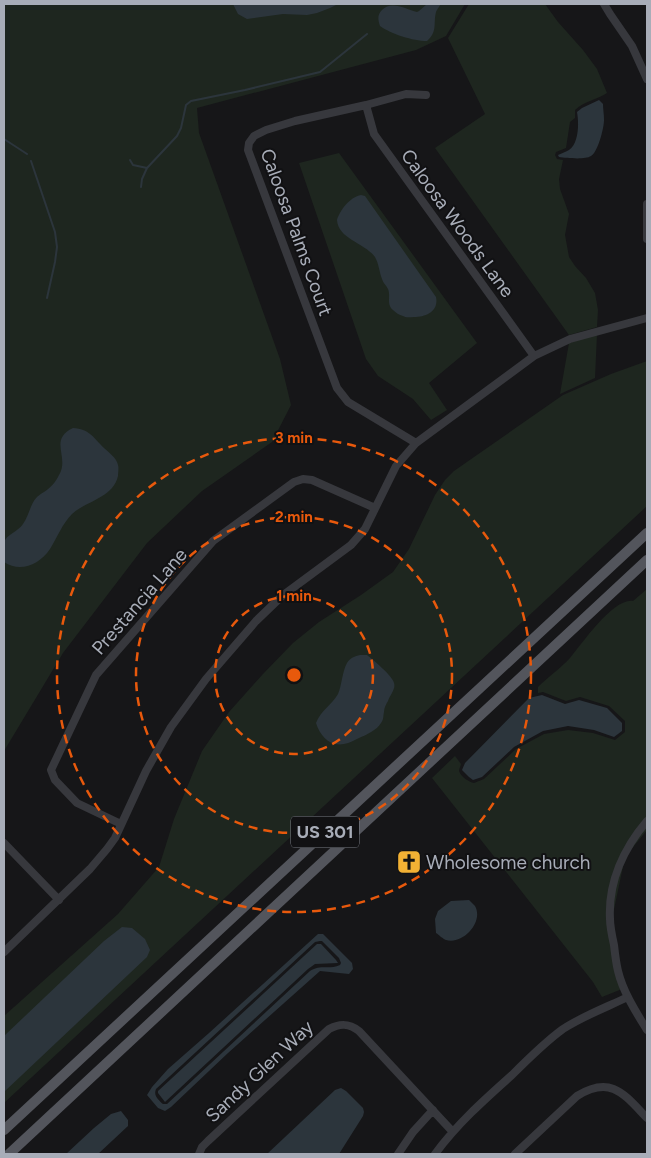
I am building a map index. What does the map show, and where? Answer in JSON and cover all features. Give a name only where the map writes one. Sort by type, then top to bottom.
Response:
[{"type":"main road","name":"US 301","points":[[4,1130],[647,533]]},
{"type":"main road","name":"US 301","points":[[8,1154],[647,560]]},
{"type":"main road","points":[[4,1152],[8,1154]]},
{"type":"street","points":[[604,4],[632,46],[647,79]]},
{"type":"street","name":"Caloosa Palms Court","points":[[416,443],[348,402],[336,388],[248,150],[249,143],[254,136],[266,130],[406,94],[426,95]]},
{"type":"street","name":"Caloosa Woods Lane","points":[[366,105],[374,134],[534,356]]},
{"type":"street","points":[[647,204],[647,239]]},
{"type":"street","points":[[4,952],[90,869],[107,849],[115,838],[146,771],[171,726],[206,680],[256,621],[282,596],[351,545],[365,529],[396,466],[416,443],[534,356],[570,338],[647,318]]},
{"type":"street","name":"Prestancia Lane","points":[[122,824],[77,803],[55,780],[51,770],[96,676],[212,542],[294,482],[304,479],[312,480],[375,508]]},
{"type":"street","points":[[647,821],[636,834],[624,854],[615,878],[610,900],[610,920],[619,973],[628,997],[647,1030]]},
{"type":"street","points":[[4,843],[59,900]]},
{"type":"street","points":[[434,1154],[452,1131],[547,1042],[581,1019],[628,997]]},
{"type":"street","name":"Sandy Glen Way","points":[[199,1154],[202,1147],[208,1141],[328,1029],[345,1024],[353,1026],[359,1031],[452,1131]]},
{"type":"street","points":[[516,1154],[577,1096],[588,1090],[602,1087],[614,1089],[625,1095],[647,1118]]},
{"type":"street","points":[[398,1154],[413,1132],[433,1110]]},
{"type":"shaded area","points":[[4,4],[465,4],[446,36],[416,50],[197,108],[199,133],[280,359],[291,405],[272,442],[202,491],[147,543],[63,653],[4,751]]},
{"type":"shaded area","points":[[233,4],[338,4],[307,15],[283,14],[247,19],[238,14]]},
{"type":"shaded area","points":[[427,4],[441,4],[436,12],[433,34],[427,41],[402,36],[380,26],[378,20],[380,12],[386,7],[394,5],[417,12]]},
{"type":"shaded area","points":[[469,4],[545,4],[597,69],[607,93],[575,110],[575,118],[570,122],[566,148],[556,152],[555,155],[557,159],[563,160],[559,179],[560,189],[569,214],[565,235],[569,257],[595,293],[598,310],[597,327],[569,335],[435,148],[485,114],[448,38]]},
{"type":"shaded area","points":[[599,100],[603,104],[604,124],[594,154],[585,158],[559,157],[558,155],[569,150],[575,143],[578,127],[577,112]]},
{"type":"shaded area","points":[[339,153],[477,343],[429,383],[447,410],[431,420],[413,399],[378,376],[366,359],[299,163]]},
{"type":"shaded area","points":[[361,195],[365,196],[436,297],[436,306],[431,312],[419,317],[407,317],[393,310],[389,303],[388,289],[382,280],[375,257],[371,252],[342,232],[337,220],[340,212],[349,201]]},
{"type":"shaded area","points":[[597,334],[595,378],[560,394],[569,343]]},
{"type":"shaded area","points":[[647,361],[647,506],[4,1103],[4,1016],[118,914],[159,867],[174,819],[202,751],[229,712],[293,643],[319,622],[393,572],[409,549],[435,495],[454,471],[563,395]]},
{"type":"shaded area","points":[[73,428],[90,434],[114,458],[118,468],[118,476],[115,483],[105,494],[68,518],[46,555],[29,566],[16,567],[10,565],[4,562],[3,548],[5,540],[21,527],[35,500],[51,487],[58,478],[62,468],[60,443],[66,433]]},
{"type":"shaded area","points":[[647,589],[647,830],[625,857],[613,914],[617,962],[627,987],[602,997],[593,982],[432,778],[455,756],[461,764],[460,773],[465,779],[474,783],[484,779],[516,749],[544,734],[568,730],[593,733],[615,740],[625,732],[625,721],[609,706],[580,697],[566,701],[543,692],[538,693],[538,687],[570,658],[607,614],[625,602],[633,601]]},
{"type":"shaded area","points":[[360,655],[367,655],[390,676],[394,683],[393,692],[385,708],[383,720],[377,728],[348,743],[334,744],[323,736],[316,723],[338,694],[347,663]]},
{"type":"shaded area","points":[[542,695],[565,704],[579,700],[607,708],[622,723],[622,731],[614,737],[594,730],[568,726],[543,731],[514,747],[482,777],[473,780],[469,777],[462,770],[465,763],[529,698]]},
{"type":"shaded area","points":[[469,900],[475,906],[477,919],[465,936],[452,941],[436,933],[435,919],[438,911],[451,901]]},
{"type":"shaded area","points":[[122,927],[132,928],[145,939],[150,950],[147,957],[4,1092],[4,1036],[104,941]]},
{"type":"shaded area","points":[[318,934],[323,934],[352,963],[353,969],[349,974],[320,971],[171,1107],[165,1111],[158,1108],[147,1095],[152,1087],[168,1069]],"holes":[[[322,941],[339,958],[340,965],[310,971],[167,1104],[163,1104],[156,1096],[156,1089],[315,942]]]},
{"type":"shaded area","points":[[317,944],[321,944],[338,963],[315,964],[308,969],[165,1102],[158,1091]]},
{"type":"shaded area","points":[[341,1088],[363,1108],[364,1112],[339,1154],[267,1154],[335,1090]]},
{"type":"shaded area","points":[[121,1111],[128,1120],[128,1126],[98,1154],[66,1154],[111,1114]]},
{"type":"waterway","points":[[141,187],[147,168],[177,136],[181,128],[186,105],[191,101],[320,72],[367,34]]},
{"type":"waterway","points":[[4,139],[27,154]]},
{"type":"waterway","points":[[130,160],[133,165],[147,168]]},
{"type":"waterway","points":[[31,161],[55,232],[57,247],[47,298]]},
{"type":"place","name":"Wholesome church","points":[[409,862]]}]
